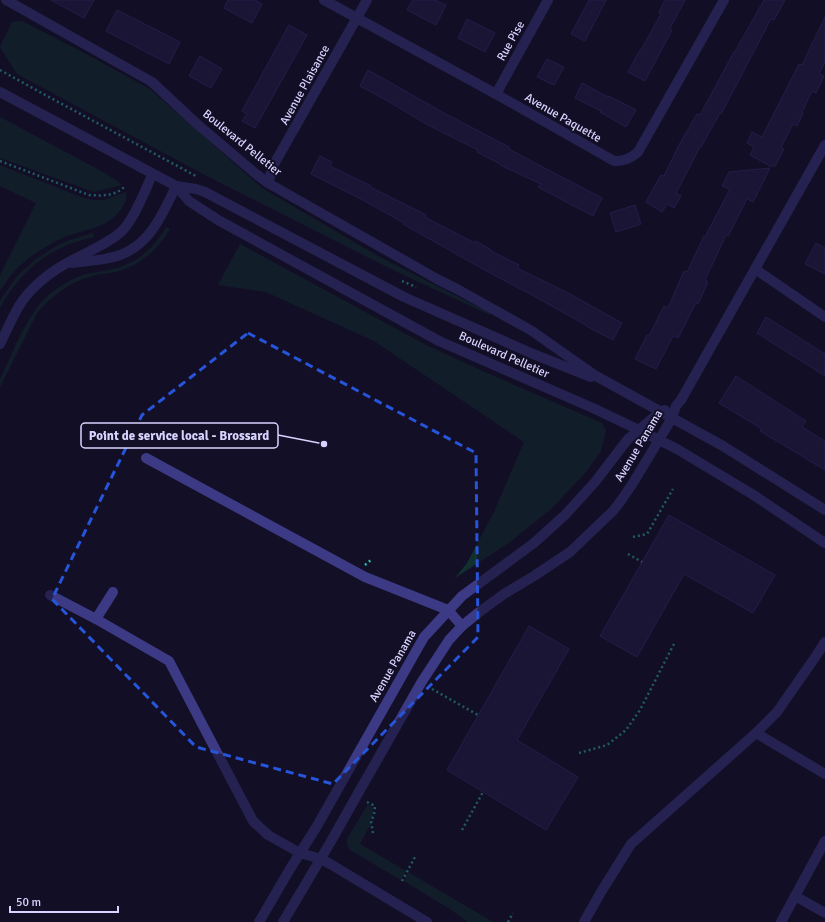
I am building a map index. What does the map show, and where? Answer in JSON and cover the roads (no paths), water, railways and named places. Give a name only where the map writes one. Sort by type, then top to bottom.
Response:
[{"type":"street","name":"Boulevard Pelletier","points":[[6,0],[152,82],[203,129],[268,183],[532,331],[596,376],[723,446],[825,510]]},
{"type":"street","name":"Avenue Paquette","points":[[324,0],[496,94],[614,161],[622,161],[630,158],[638,152],[724,0]]},
{"type":"street","name":"Avenue Plaisance","points":[[268,183],[273,166],[367,0]]},
{"type":"street","name":"Rue Pise","points":[[496,94],[548,0]]},
{"type":"street","name":"Boulevard Pelletier","points":[[0,92],[152,174],[176,186],[205,192],[404,297],[533,354],[612,385]]},
{"type":"street","name":"Avenue Panama","points":[[283,922],[321,859],[421,684],[449,640],[478,612],[570,552],[613,511],[620,502],[660,440],[672,418],[676,406],[681,400],[825,145]]},
{"type":"street","points":[[0,344],[19,305],[34,288],[64,264],[112,240],[123,230],[152,174]]},
{"type":"street","name":"Boulevard Pelletier","points":[[176,186],[189,201],[218,220],[439,341],[639,430],[677,449],[752,494],[825,543]]},
{"type":"street","points":[[64,264],[110,258],[125,253],[138,246],[146,239],[154,228],[176,186]]},
{"type":"street","points":[[755,269],[825,317]]},
{"type":"street","name":"Avenue Panama","points":[[259,922],[317,826],[424,637],[462,596],[534,542],[565,516],[595,482],[628,439],[660,412],[676,406]]},
{"type":"street","points":[[146,458],[365,577],[448,610],[462,626]]},
{"type":"street","points":[[96,619],[113,592]]},
{"type":"street","points":[[50,595],[96,619],[169,662],[253,821],[268,835],[300,853],[321,859],[427,922]]},
{"type":"street","points":[[584,922],[631,844],[756,733],[777,712],[825,642]]},
{"type":"street","points":[[756,733],[825,774]]},
{"type":"street","points":[[781,922],[825,841]]},
{"type":"street","points":[[795,896],[825,913]]},
{"type":"place","name":"Point de service local - Brossard","points":[[324,444]]}]
